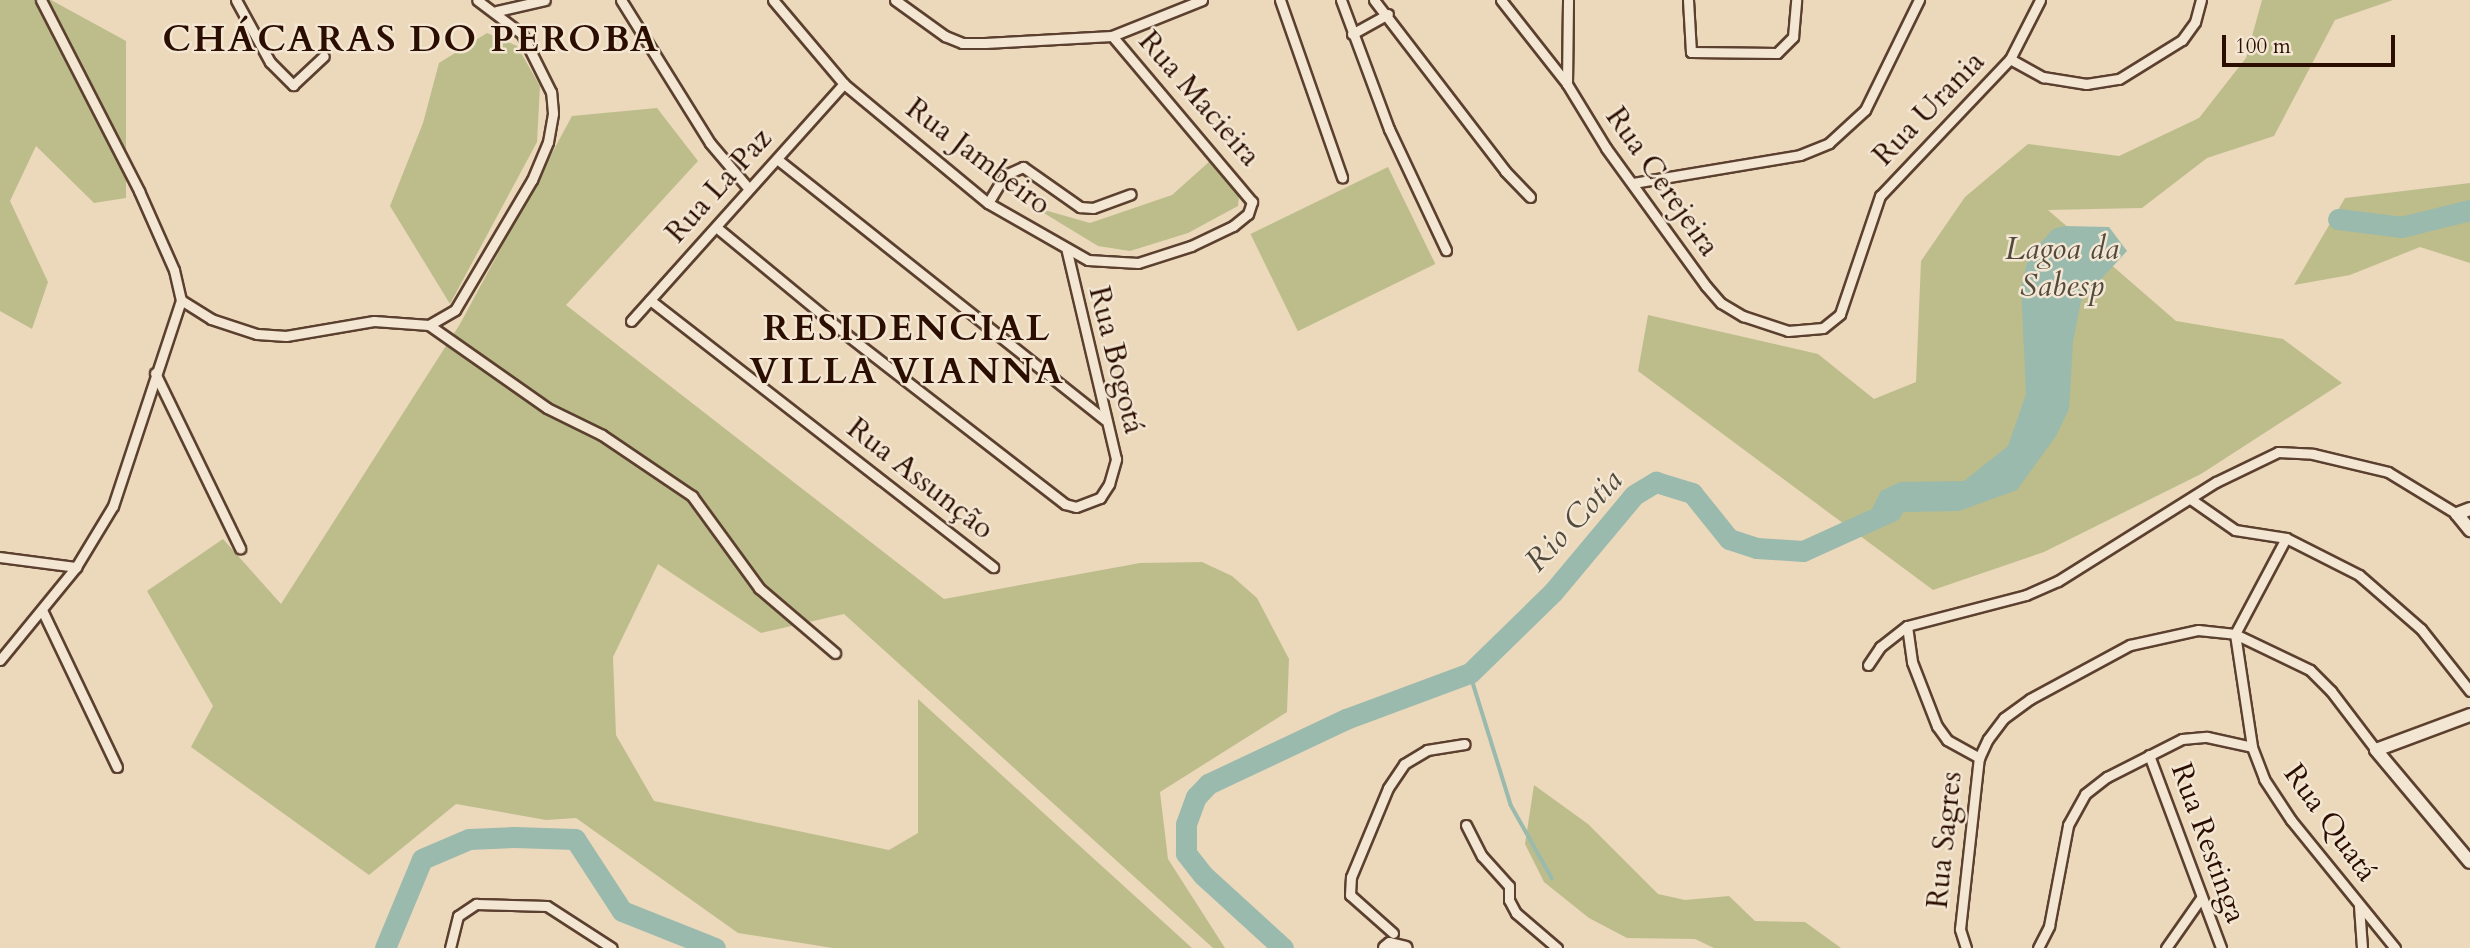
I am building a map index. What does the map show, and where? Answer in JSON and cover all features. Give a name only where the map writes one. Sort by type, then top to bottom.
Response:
[{"type":"street","points":[[41,0],[149,212],[181,300],[211,319],[257,334],[286,336],[374,321],[429,325],[547,408],[603,435],[692,496],[759,588],[835,653]]},
{"type":"street","points":[[236,0],[264,53],[293,85],[324,56]]},
{"type":"street","points":[[429,325],[455,310],[531,180],[548,142],[551,92],[522,34],[496,11],[477,0]]},
{"type":"street","points":[[496,11],[545,0]]},
{"type":"street","points":[[621,0],[710,143],[750,189]]},
{"type":"street","name":"Rua Jambeiro","points":[[773,0],[844,84],[988,203],[1067,251],[1115,264],[1165,256],[1243,219],[1251,209],[1248,194]]},
{"type":"street","points":[[895,0],[926,24],[962,43],[1112,36],[1202,0]]},
{"type":"street","points":[[1280,0],[1342,177]]},
{"type":"street","points":[[1341,0],[1389,129],[1446,250]]},
{"type":"street","points":[[1374,0],[1388,14],[1505,171],[1530,197]]},
{"type":"street","name":"Rua Cerejeira","points":[[1501,0],[1567,84],[1633,183],[1721,303],[1768,327],[1788,331],[1823,328]]},
{"type":"street","points":[[1567,84],[1568,0]]},
{"type":"street","points":[[1688,0],[1691,52],[1777,53],[1793,37],[1796,0]]},
{"type":"street","points":[[1633,183],[1800,155],[1829,143],[1865,110],[1919,0]]},
{"type":"street","name":"Rua Urania","points":[[1823,328],[1840,314],[1849,295],[1880,196],[2010,60],[2040,0]]},
{"type":"street","points":[[2010,60],[2043,77],[2086,83],[2119,79],[2182,40],[2195,22],[2201,0]]},
{"type":"street","points":[[1352,34],[1388,14]]},
{"type":"street","name":"Rua Macieira","points":[[1112,36],[1248,194]]},
{"type":"street","name":"Rua La Paz","points":[[631,321],[844,84]]},
{"type":"street","points":[[777,159],[1105,420]]},
{"type":"street","points":[[988,203],[1005,175],[1023,167],[1080,207],[1094,208],[1131,194]]},
{"type":"street","name":"Rua Bogotá","points":[[716,227],[847,335],[1065,504],[1087,505],[1109,484],[1116,458],[1067,251]]},
{"type":"street","points":[[0,660],[76,567],[113,506],[181,300]]},
{"type":"street","name":"Rua Assunção","points":[[650,300],[993,567]]},
{"type":"street","points":[[155,373],[240,548]]},
{"type":"street","points":[[1868,665],[1880,647],[1906,626],[2026,595],[2058,581],[2278,452],[2313,454],[2388,472],[2456,514],[2470,530]]},
{"type":"street","points":[[2192,500],[2235,530],[2287,538],[2359,575],[2394,601],[2470,691]]},
{"type":"street","points":[[2456,514],[2470,509]]},
{"type":"street","points":[[2235,634],[2287,538]]},
{"type":"street","points":[[0,557],[76,567]]},
{"type":"street","points":[[42,610],[117,767]]},
{"type":"street","points":[[1906,626],[1912,663],[1937,726],[1947,740],[1979,758],[2004,718],[2130,645],[2198,630],[2235,634],[2310,670],[2470,862]]},
{"type":"street","name":"Rua Quatá","points":[[2235,634],[2252,747],[2264,779],[2291,820],[2395,948]]},
{"type":"street","points":[[2376,750],[2470,715]]},
{"type":"street","points":[[2038,948],[2049,926],[2060,853],[2073,812],[2085,794],[2107,777],[2182,738],[2207,737],[2252,747]]},
{"type":"street","points":[[1393,933],[1350,895],[1351,877],[1388,788],[1404,764],[1427,750],[1465,744]]},
{"type":"street","name":"Rua Restinga","points":[[2149,755],[2221,948]]},
{"type":"street","name":"Rua Sagres","points":[[1966,948],[1960,929],[1979,758]]},
{"type":"street","points":[[1466,825],[1482,856],[1509,886],[1509,900],[1517,913],[1557,948]]},
{"type":"street","points":[[2166,948],[2201,898]]},
{"type":"street","points":[[450,948],[458,916],[476,904],[547,906],[612,948]]},
{"type":"street","points":[[2359,904],[2362,948]]},
{"type":"street","points":[[1385,948],[1390,944],[1406,948]]},
{"type":"green space","points":[[0,0],[51,0],[126,41],[126,198],[94,203],[36,146],[10,201],[48,282],[32,329],[0,311]]},
{"type":"green space","points":[[2262,0],[2393,0],[2335,20],[2274,136],[2207,158],[2142,208],[2048,210],[2176,321],[2283,339],[2342,383],[2201,474],[2044,552],[1933,590],[1638,371],[1648,315],[1818,354],[1874,399],[1916,382],[1921,261],[1965,197],[2028,144],[2119,156],[2199,118],[2246,58]]},
{"type":"green space","points":[[487,33],[517,46],[540,86],[537,142],[450,304],[390,206],[423,123],[439,63]]},
{"type":"green space","points":[[657,108],[698,161],[566,305],[944,599],[1140,563],[1202,562],[1232,576],[1257,598],[1289,659],[1287,712],[1160,792],[1168,859],[1225,948],[1213,948],[844,614],[761,633],[658,564],[613,657],[616,735],[654,801],[889,850],[918,833],[918,699],[1192,948],[833,948],[738,933],[576,818],[546,820],[456,804],[369,875],[191,747],[213,706],[147,591],[223,539],[281,604],[460,324],[572,116]]},
{"type":"green space","points":[[1210,161],[1239,196],[1238,206],[1188,233],[1130,251],[1098,246],[1034,207],[1090,223],[1172,195]]},
{"type":"green space","points":[[1388,167],[1435,264],[1298,331],[1250,234]]},
{"type":"green space","points":[[2470,183],[2470,263],[2420,247],[2350,275],[2294,285],[2345,198]]},
{"type":"green space","points":[[1534,785],[1588,824],[1658,894],[1685,900],[1729,896],[1755,921],[1805,922],[1841,948],[1714,948],[1695,939],[1627,938],[1589,918],[1544,882],[1525,844]]},
{"type":"water","name":"Lagoa da Sabesp","points":[[2064,226],[2109,227],[2127,251],[2081,301],[2073,342],[2069,409],[2056,436],[2017,490],[1959,511],[1906,512],[1866,521],[1881,491],[1900,482],[1964,481],[2008,446],[2026,394],[2021,286],[2029,256],[2053,229]]},
{"type":"waterway","name":"Rio Cotia","points":[[2338,219],[2401,227],[2470,210]]},
{"type":"waterway","name":"Rio Cotia","points":[[1283,948],[1203,875],[1186,853],[1186,824],[1196,797],[1208,784],[1346,719],[1470,673],[1553,592],[1634,495],[1656,482],[1692,493],[1729,539],[1757,548],[1803,551],[1891,511]]},
{"type":"waterway","points":[[1470,673],[1511,805],[1552,878]]},
{"type":"waterway","name":"Rio Cotia","points":[[385,948],[422,859],[469,839],[514,837],[575,839],[622,911],[715,948]]},
{"type":"district","name":"CHÁCARAS DO PEROBA","points":[[411,39]]},
{"type":"district","name":"RESIDENCIAL VILLA VIANNA","points":[[907,350]]}]
